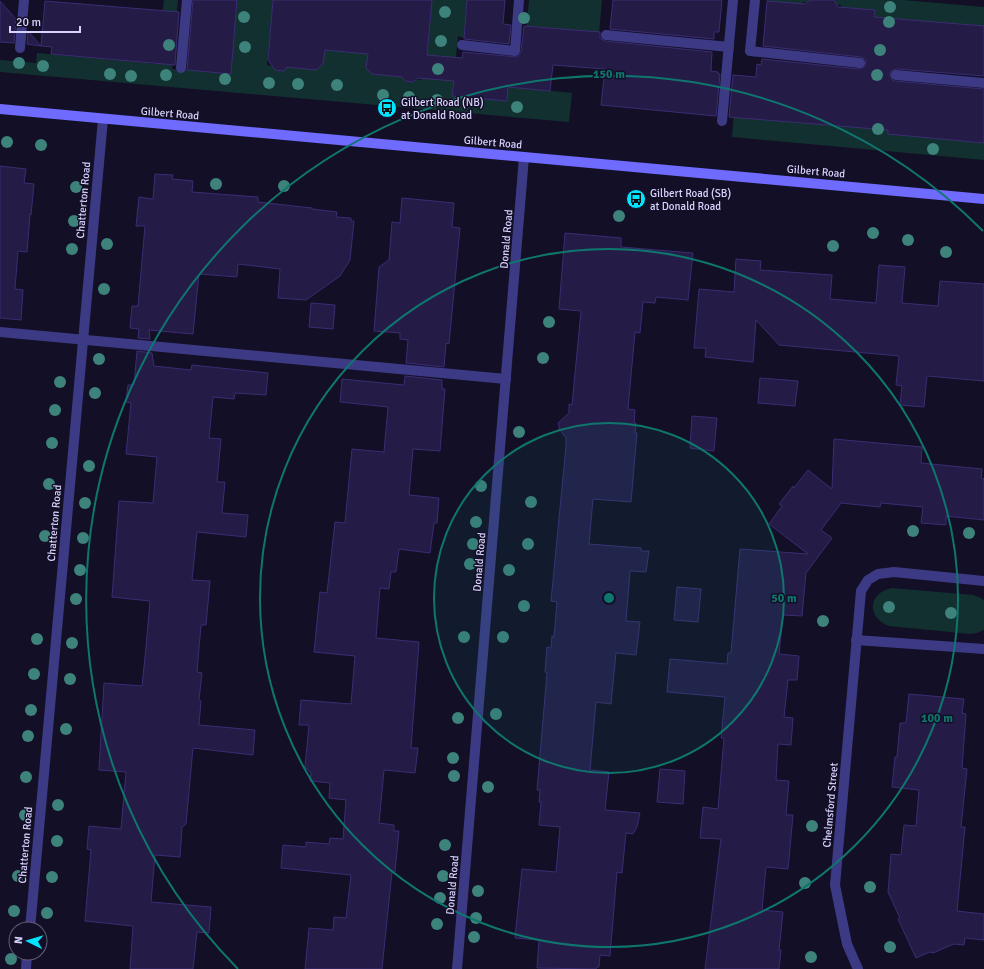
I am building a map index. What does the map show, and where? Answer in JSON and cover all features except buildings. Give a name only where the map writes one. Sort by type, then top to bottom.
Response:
[{"type":"main road","name":"Gilbert Road","points":[[0,109],[984,199]]},
{"type":"street","points":[[20,48],[24,0]]},
{"type":"street","points":[[181,68],[187,0]]},
{"type":"street","points":[[462,45],[515,51],[519,0]]},
{"type":"street","points":[[722,121],[733,0]]},
{"type":"street","points":[[755,0],[750,51],[860,62]]},
{"type":"street","points":[[606,35],[729,47]]},
{"type":"street","points":[[896,75],[984,83]]},
{"type":"street","name":"Chatterton Road","points":[[31,921],[102,118]]},
{"type":"street","name":"Donald Road","points":[[457,969],[524,157]]},
{"type":"street","points":[[0,332],[506,379]]},
{"type":"street","name":"Chelmsford Street","points":[[858,969],[847,944],[835,885],[861,591],[868,580],[878,574],[894,572],[984,581]]},
{"type":"street","points":[[856,640],[984,649]]},
{"type":"green space","points":[[164,0],[178,0],[172,69],[231,74],[237,0],[273,0],[267,65],[272,66],[275,70],[284,71],[287,67],[316,70],[323,64],[325,50],[368,54],[366,68],[372,74],[402,77],[405,81],[408,81],[425,79],[432,0],[467,0],[464,38],[458,36],[452,96],[509,75],[522,75],[529,0],[602,0],[596,68],[584,67],[587,31],[529,26],[524,88],[572,93],[569,122],[0,72],[0,60],[36,63],[37,53],[157,64]]},
{"type":"green space","points":[[767,0],[810,0],[808,2],[803,2],[802,4]]},
{"type":"green space","points":[[834,0],[903,0],[984,7],[984,26],[899,19],[888,133],[984,143],[984,160],[732,137],[736,84],[866,128],[875,10],[841,7],[841,5],[837,5]]},
{"type":"green space","points":[[892,588],[973,595],[981,598],[984,600],[984,630],[970,634],[889,626],[876,617],[873,606],[874,600],[878,595]]},
{"type":"place","name":"Gilbert Road (NB) at Donald Road","points":[[387,108]]},
{"type":"place","name":"Gilbert Road (SB) at Donald Road","points":[[636,199]]}]
